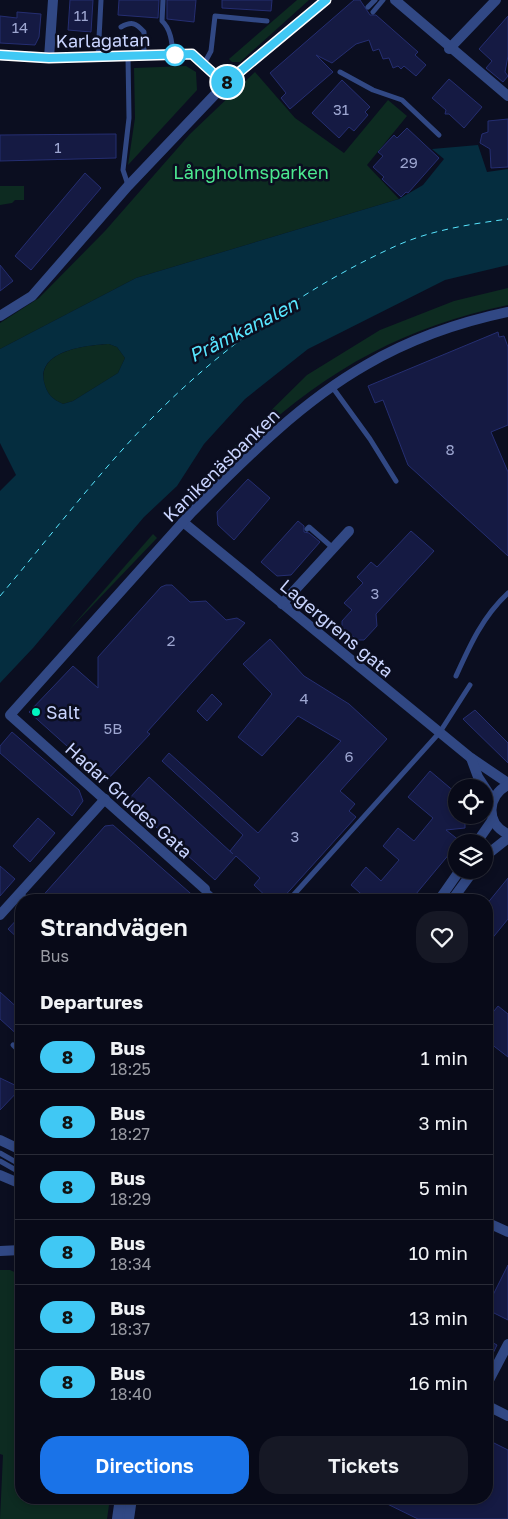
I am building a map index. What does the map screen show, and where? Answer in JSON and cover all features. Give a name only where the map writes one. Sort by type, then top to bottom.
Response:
[{"type":"street","points":[[49,58],[53,0]]},
{"type":"street","points":[[0,316],[32,296],[128,186],[225,84],[326,0]]},
{"type":"street","points":[[395,0],[449,49],[508,96]]},
{"type":"street","points":[[449,49],[496,0]]},
{"type":"street","name":"Karlagatan","points":[[0,55],[49,58],[192,54],[225,84]]},
{"type":"street","name":"Kanikenäsbanken","points":[[10,715],[218,485],[313,401],[366,365],[413,342],[472,321],[508,312]]},
{"type":"street","name":"Lagergrens gata","points":[[183,522],[471,758],[508,784]]},
{"type":"street","points":[[282,604],[349,531]]},
{"type":"street","name":"Hadar Grudes Gata","points":[[10,715],[205,890]]},
{"type":"street","name":"Lagergrens gata","points":[[471,758],[479,779]]},
{"type":"street","points":[[493,800],[496,793],[508,784]]},
{"type":"street","points":[[26,894],[105,799]]},
{"type":"street","points":[[493,820],[497,827],[508,834]]},
{"type":"street","points":[[493,850],[508,838]]},
{"type":"street","points":[[443,894],[454,879]]},
{"type":"street","points":[[456,894],[467,879]]},
{"type":"street","points":[[0,915],[15,903]]},
{"type":"street","points":[[0,1140],[15,1147]]},
{"type":"street","points":[[0,1175],[15,1181]]},
{"type":"street","points":[[493,1225],[508,1232]]},
{"type":"street","points":[[0,1251],[15,1250]]},
{"type":"street","points":[[493,1373],[508,1344]]},
{"type":"street","points":[[493,1408],[508,1416]]},
{"type":"street","points":[[117,1519],[119,1504]]},
{"type":"street","points":[[129,1519],[131,1504]]},
{"type":"lane","points":[[98,57],[101,0]]},
{"type":"lane","points":[[164,0],[162,21],[166,25],[172,40],[173,55]]},
{"type":"lane","points":[[368,7],[375,0]]},
{"type":"lane","points":[[373,12],[383,0]]},
{"type":"lane","points":[[204,64],[211,51],[215,16],[267,21]]},
{"type":"lane","points":[[121,27],[130,22],[136,23],[144,32],[144,56]]},
{"type":"lane","points":[[128,57],[130,118],[123,170],[128,186]]},
{"type":"lane","points":[[340,72],[373,90],[402,100],[439,135]]},
{"type":"lane","points":[[333,388],[370,438],[396,481]]},
{"type":"lane","points":[[307,529],[309,526],[333,548]]},
{"type":"lane","points":[[456,676],[477,630],[495,605],[508,593]]},
{"type":"lane","points":[[297,894],[440,732],[470,685]]},
{"type":"lane","points":[[205,890],[210,894]]},
{"type":"lane","points":[[0,1153],[15,1162]]},
{"type":"lane","points":[[0,1162],[15,1170]]},
{"type":"lane","points":[[124,1519],[125,1504]]},
{"type":"green space","points":[[297,0],[309,0],[240,62],[232,62],[229,59]]},
{"type":"green space","points":[[186,66],[196,72],[197,90],[128,165],[135,118],[134,68]]},
{"type":"green space","name":"Långholmsparken","points":[[255,72],[295,118],[344,153],[388,100],[407,116],[367,165],[399,199],[136,278],[0,349],[0,323],[39,298],[105,231],[190,134]]},
{"type":"green space","points":[[0,186],[24,186],[24,200],[15,200],[12,203],[0,205]]},
{"type":"green space","points":[[508,288],[508,305],[470,314],[400,339],[335,374],[305,395],[246,445],[193,505],[183,497],[307,375],[380,330],[454,301]]},
{"type":"green space","points":[[109,344],[117,347],[125,358],[118,373],[73,401],[63,404],[50,396],[44,382],[44,371],[48,363],[66,351]]},
{"type":"green space","points":[[153,534],[157,538],[69,630]]},
{"type":"green space","points":[[0,1270],[10,1270],[15,1272],[15,1504],[109,1504],[107,1519],[0,1519],[3,1455],[0,1454]]},
{"type":"water","name":"Pråmkanalen","points":[[478,145],[487,172],[508,169],[508,265],[445,280],[308,349],[245,399],[204,444],[177,486],[144,517],[33,648],[0,683],[0,491],[16,475],[0,443],[0,349],[136,278],[399,199],[423,185],[444,159],[432,149]],"holes":[[[109,344],[117,347],[125,358],[118,373],[73,401],[63,404],[48,393],[44,382],[44,371],[48,363],[56,356],[66,351],[89,346]]]},
{"type":"building","points":[[70,0],[93,0],[91,32],[68,30]]},
{"type":"building","points":[[119,0],[159,0],[158,18],[118,15]]},
{"type":"building","points":[[167,0],[196,0],[194,22],[167,19]]},
{"type":"building","points":[[222,0],[272,0],[271,11],[222,8]]},
{"type":"building","points":[[354,0],[360,0],[370,15],[376,15],[418,52],[415,55],[426,65],[416,76],[404,66],[401,69],[398,66],[393,68],[389,58],[383,59],[379,49],[373,51],[369,40],[356,44],[332,63],[316,55],[333,72],[290,109],[281,98],[286,93],[270,73]]},
{"type":"building","points":[[17,12],[41,14],[39,37],[35,45],[0,43],[0,16],[17,18]]},
{"type":"building","points":[[508,16],[508,56],[505,72],[508,76],[503,82],[486,68],[492,61],[479,49]]},
{"type":"building","points":[[449,79],[482,107],[464,128],[449,114],[445,114],[446,110],[432,98]]},
{"type":"building","points":[[342,80],[370,107],[365,112],[368,115],[354,131],[349,127],[339,138],[312,113]]},
{"type":"building","points":[[508,119],[508,167],[491,168],[490,149],[480,143],[482,134],[488,132],[488,121]]},
{"type":"building","points":[[407,128],[439,158],[408,193],[406,192],[401,197],[382,179],[384,177],[373,167],[383,156],[378,152],[394,135],[397,138]]},
{"type":"building","points":[[116,134],[116,158],[0,161],[0,135]]},
{"type":"building","points":[[85,173],[101,188],[31,270],[15,256]]},
{"type":"building","points":[[0,265],[13,281],[0,291]]},
{"type":"building","points":[[498,332],[499,337],[504,336],[508,347],[508,425],[491,432],[508,472],[508,556],[408,465],[383,400],[375,403],[368,386]]},
{"type":"building","points":[[248,479],[270,498],[234,540],[218,525],[217,512]]},
{"type":"building","points":[[298,521],[304,526],[304,532],[309,533],[320,542],[291,575],[277,576],[261,562]]},
{"type":"building","points":[[411,531],[434,551],[376,614],[377,626],[364,640],[357,640],[342,627],[342,621],[352,610],[344,603],[363,583],[357,577],[371,562],[377,567]]},
{"type":"building","points":[[172,585],[190,602],[206,601],[226,620],[237,618],[245,623],[147,732],[150,734],[106,781],[29,712],[73,666],[98,688],[98,657],[161,587]]},
{"type":"building","points":[[270,639],[304,676],[349,704],[387,739],[340,791],[355,804],[349,811],[356,817],[286,894],[264,894],[254,885],[260,878],[236,856],[215,880],[127,801],[149,777],[233,854],[230,851],[243,835],[162,761],[169,753],[258,833],[341,741],[298,716],[262,756],[238,737],[272,694],[243,664]]},
{"type":"building","points":[[212,694],[222,704],[207,721],[197,711]]},
{"type":"building","points":[[475,710],[508,743],[508,763],[463,719]]},
{"type":"building","points":[[12,732],[79,790],[83,801],[72,816],[0,753],[0,746]]},
{"type":"building","points":[[430,771],[448,786],[448,824],[465,824],[465,828],[446,830],[451,834],[448,834],[448,855],[416,894],[361,894],[351,885],[366,867],[381,881],[399,860],[383,846],[398,828],[414,841],[433,818],[408,797]]},
{"type":"building","points":[[38,818],[55,833],[30,862],[13,846]]},
{"type":"building","points":[[113,825],[191,894],[44,894],[105,826]]},
{"type":"building","points":[[0,866],[15,879],[0,896]]},
{"type":"building","points":[[508,878],[508,919],[493,937],[493,896]]},
{"type":"building","points":[[15,921],[15,935],[8,929]]},
{"type":"building","points":[[0,992],[15,1006],[15,1033],[0,1019]]},
{"type":"building","points":[[498,1006],[508,1014],[508,1057],[493,1045],[493,1012]]},
{"type":"building","points":[[0,1078],[15,1085],[15,1094],[0,1110]]},
{"type":"building","points":[[508,1265],[508,1320],[493,1312],[493,1295]]},
{"type":"building","points":[[493,1343],[497,1345],[493,1353]]},
{"type":"building","points":[[493,1442],[508,1450],[508,1519],[418,1519],[387,1504],[493,1504]]},
{"type":"ferry route","points":[[0,596],[94,483],[152,418],[207,367],[267,320],[331,279],[398,245],[466,225],[508,219]]},
{"type":"bus line","name":"8","points":[[0,55],[49,58],[192,54],[225,84],[326,0]]},
{"type":"place","name":"Salt","points":[[36,712]]}]
